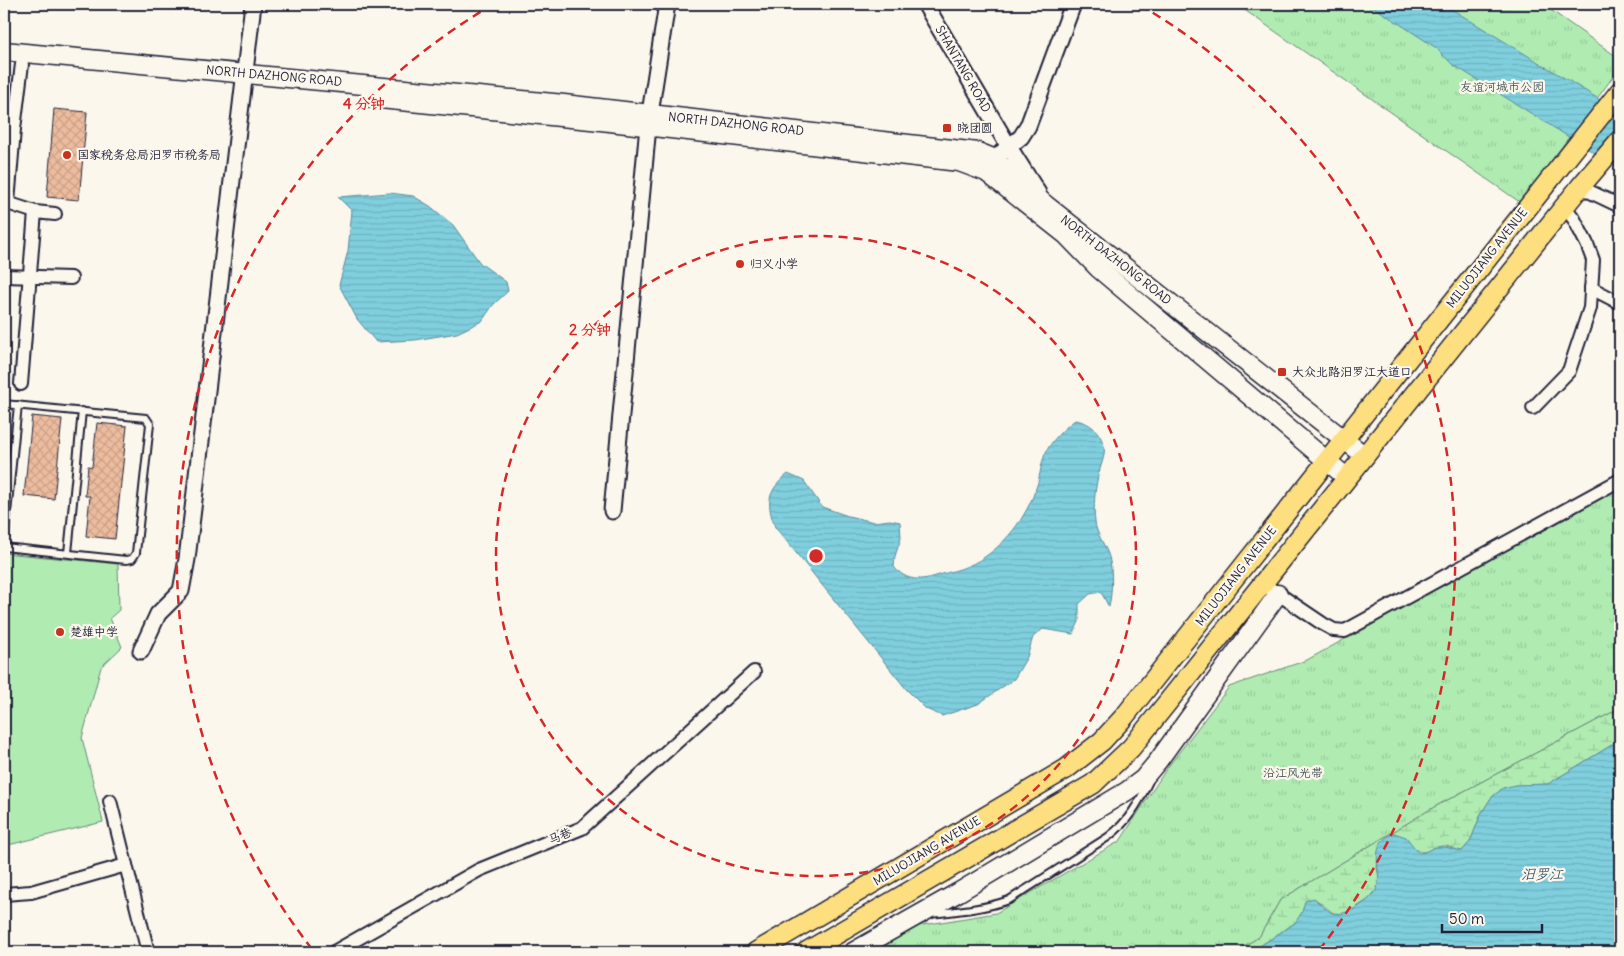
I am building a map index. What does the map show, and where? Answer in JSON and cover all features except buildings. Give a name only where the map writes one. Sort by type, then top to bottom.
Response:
[{"type":"main road","name":"NORTH DAZHONG ROAD","points":[[4,51],[244,79]]},
{"type":"main road","name":"NORTH DAZHONG ROAD","points":[[4,63],[244,79],[564,104],[648,120],[959,162],[986,172],[1044,211],[1365,456]]},
{"type":"main road","name":"MILUOJIANG AVENUE","points":[[756,952],[1066,769],[1102,741],[1124,717],[1620,91]]},
{"type":"main road","name":"NORTH DAZHONG ROAD","points":[[648,120],[1001,153],[1044,211],[1098,268],[1346,477]]},
{"type":"main road","name":"MILUOJIANG AVENUE","points":[[806,952],[1093,784],[1131,748],[1270,589],[1346,477],[1365,456],[1564,206],[1620,140]]},
{"type":"main road","points":[[853,952],[959,892],[1127,791],[1143,779],[1158,761],[1270,589]]},
{"type":"street","points":[[141,651],[158,614],[181,591],[186,567],[253,4]]},
{"type":"street","points":[[612,511],[648,120],[667,4]]},
{"type":"street","name":"SHANTANG ROAD","points":[[913,4],[1001,153],[1044,211]]},
{"type":"street","name":"SHANTANG ROAD","points":[[925,4],[1001,153]]},
{"type":"street","points":[[959,162],[982,162],[1001,153],[1020,137],[1028,126],[1074,4]]},
{"type":"street","points":[[22,64],[6,202],[35,212],[55,214]]},
{"type":"street","points":[[1580,187],[1620,206]]},
{"type":"street","points":[[1533,408],[1569,372],[1590,308],[1593,260],[1574,219],[1564,206]]},
{"type":"street","points":[[22,384],[35,212]]},
{"type":"street","points":[[4,276],[71,278]]},
{"type":"street","points":[[1591,288],[1620,303]]},
{"type":"street","points":[[1270,589],[1334,630],[1344,631],[1620,480]]},
{"type":"street","name":"马巷","points":[[334,952],[479,870],[582,828],[754,672]]},
{"type":"street","points":[[110,801],[148,952]]},
{"type":"street","points":[[4,894],[31,892],[126,865]]},
{"type":"lane","points":[[4,404],[146,418],[150,424],[136,553],[132,559],[126,560],[4,547]]},
{"type":"lane","points":[[4,543],[18,405]]},
{"type":"lane","points":[[68,553],[82,411]]},
{"type":"lane","points":[[914,916],[970,910],[1009,900],[1118,829],[1140,799],[1158,761]]},
{"type":"green space","name":"友谊河城市公园","points":[[1236,4],[1542,4],[1620,59],[1620,67],[1521,203]]},
{"type":"green space","name":"沿江风光带","points":[[1620,487],[1620,708],[1434,807],[1280,900],[1259,937],[1234,952],[873,952],[917,926],[996,913],[1120,841],[1167,768],[1229,687],[1307,660]]},
{"type":"green space","points":[[4,553],[118,564],[119,610],[110,618],[122,647],[101,667],[82,738],[103,822],[4,846]]},
{"type":"green space","points":[[1620,708],[1620,740],[1548,784],[1503,788],[1491,798],[1481,814],[1470,842],[1462,851],[1441,846],[1422,852],[1415,848],[1380,845],[1377,889],[1369,899],[1346,914],[1333,913],[1314,898],[1295,923],[1251,952],[1234,952],[1259,937],[1280,900],[1434,807]]},
{"type":"water","points":[[1369,4],[1443,4],[1620,112],[1620,169],[1452,64],[1435,47]]},
{"type":"water","points":[[390,193],[413,196],[430,206],[453,225],[480,263],[506,282],[508,291],[493,305],[482,321],[457,333],[415,340],[376,342],[357,319],[339,285],[348,251],[352,211],[338,197]]},
{"type":"water","points":[[1075,420],[1094,428],[1104,446],[1104,457],[1098,476],[1094,510],[1096,526],[1108,553],[1111,569],[1112,582],[1109,607],[1101,592],[1090,594],[1079,604],[1079,622],[1073,634],[1043,629],[1033,637],[1027,657],[1014,679],[978,704],[942,716],[926,709],[907,690],[775,527],[770,511],[772,492],[788,474],[804,481],[822,507],[874,522],[890,520],[900,522],[901,538],[895,556],[894,567],[909,578],[932,577],[968,566],[1000,545],[1017,525],[1030,503],[1037,487],[1043,459],[1051,444]]},
{"type":"water","name":"汨罗江","points":[[1620,740],[1620,952],[1251,952],[1295,923],[1302,912],[1305,901],[1314,898],[1330,912],[1338,914],[1358,907],[1370,898],[1377,888],[1379,877],[1378,850],[1382,841],[1390,835],[1394,833],[1406,837],[1419,853],[1436,847],[1462,851],[1470,842],[1481,814],[1491,798],[1503,788],[1515,785],[1548,784]]},
{"type":"place","name":"晓团圆","points":[[947,128]]},
{"type":"place","name":"国家税务总局汨罗市税务局","points":[[67,155]]},
{"type":"place","name":"归义小学","points":[[740,264]]},
{"type":"place","name":"大众北路汨罗江大道口","points":[[1282,372]]},
{"type":"place","name":"楚雄中学","points":[[60,632]]}]
